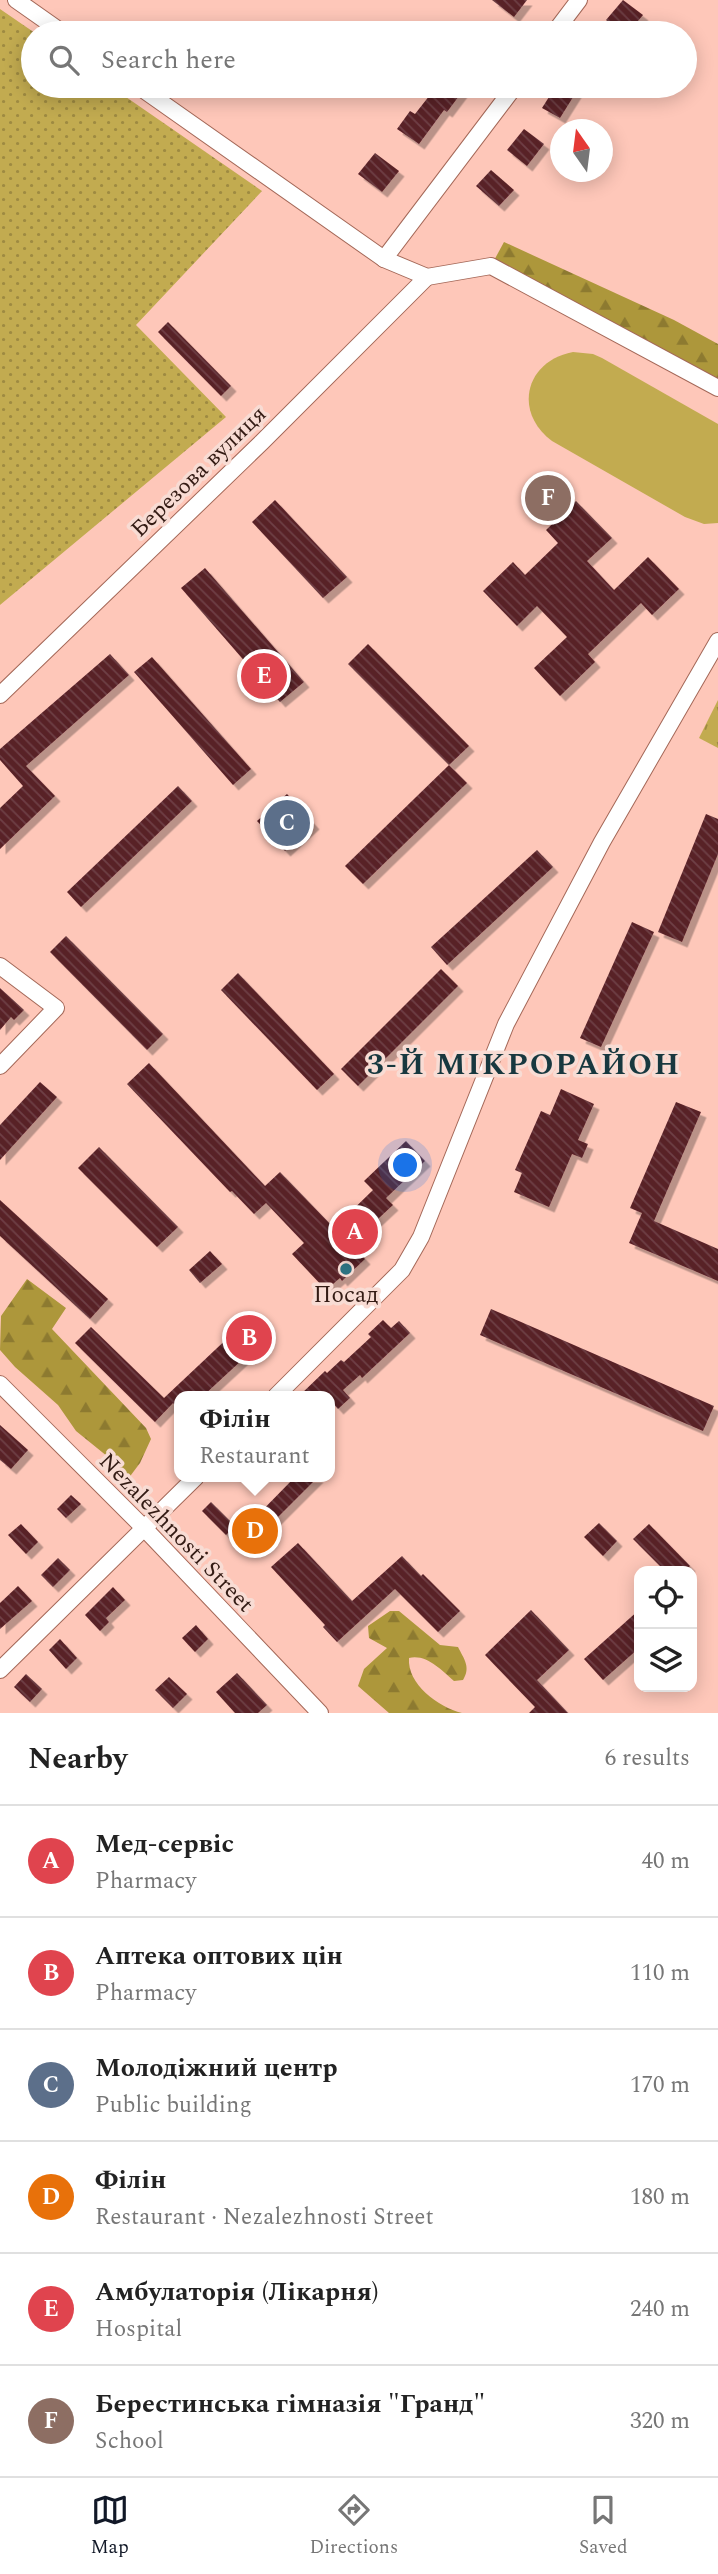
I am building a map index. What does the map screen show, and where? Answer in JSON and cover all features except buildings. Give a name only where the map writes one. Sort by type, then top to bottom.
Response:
[{"type":"street","points":[[16,0],[46,21]]},
{"type":"street","points":[[563,21],[579,0]]},
{"type":"street","points":[[155,98],[384,259],[427,277],[491,266],[718,387]]},
{"type":"street","points":[[384,259],[506,98]]},
{"type":"street","name":"Березова вулиця","points":[[0,695],[262,442],[427,277]]},
{"type":"street","points":[[281,1391],[402,1270],[421,1237],[506,1024],[602,842],[718,641]]},
{"type":"street","points":[[0,966],[56,1008],[0,1066]]},
{"type":"street","name":"Nezalezhnosti Street","points":[[0,1384],[144,1528],[320,1713]]},
{"type":"street","points":[[0,1670],[191,1482]]},
{"type":"green space","points":[[0,9],[21,23],[21,98],[127,98],[262,191],[136,325],[226,417],[0,605]]},
{"type":"green space","points":[[504,242],[674,320],[718,344],[718,388],[491,266]]},
{"type":"green space","points":[[573,352],[602,358],[718,424],[718,523],[704,524],[685,517],[552,441],[540,429],[532,416],[529,402],[535,376],[557,357]]},
{"type":"green space","points":[[718,700],[718,748],[699,738]]},
{"type":"green space","points":[[27,1279],[66,1308],[52,1329],[146,1428],[151,1439],[140,1463],[128,1479],[118,1465],[76,1431],[58,1405],[0,1350],[1,1316]]},
{"type":"green space","points":[[390,1611],[399,1611],[440,1645],[458,1647],[467,1667],[463,1680],[454,1681],[422,1658],[409,1658],[413,1677],[426,1693],[443,1706],[462,1713],[389,1713],[358,1686],[364,1669],[387,1648],[369,1638],[368,1626]]},
{"type":"place","name":"Берестинська гімназія \"Гранд\"","points":[[548,498]]},
{"type":"place","name":"Амбулаторія (Лікарня)","points":[[264,676]]},
{"type":"place","name":"Молодіжний центр","points":[[287,823]]},
{"type":"place","name":"Мед-сервіс","points":[[355,1232]]},
{"type":"place","name":"Посад","points":[[346,1269]]},
{"type":"place","name":"Аптека оптових цін","points":[[249,1338]]},
{"type":"place","name":"Філін","points":[[255,1531]]},
{"type":"district","name":"3-Й МІКРОРАЙОН","points":[[524,1064]]}]
